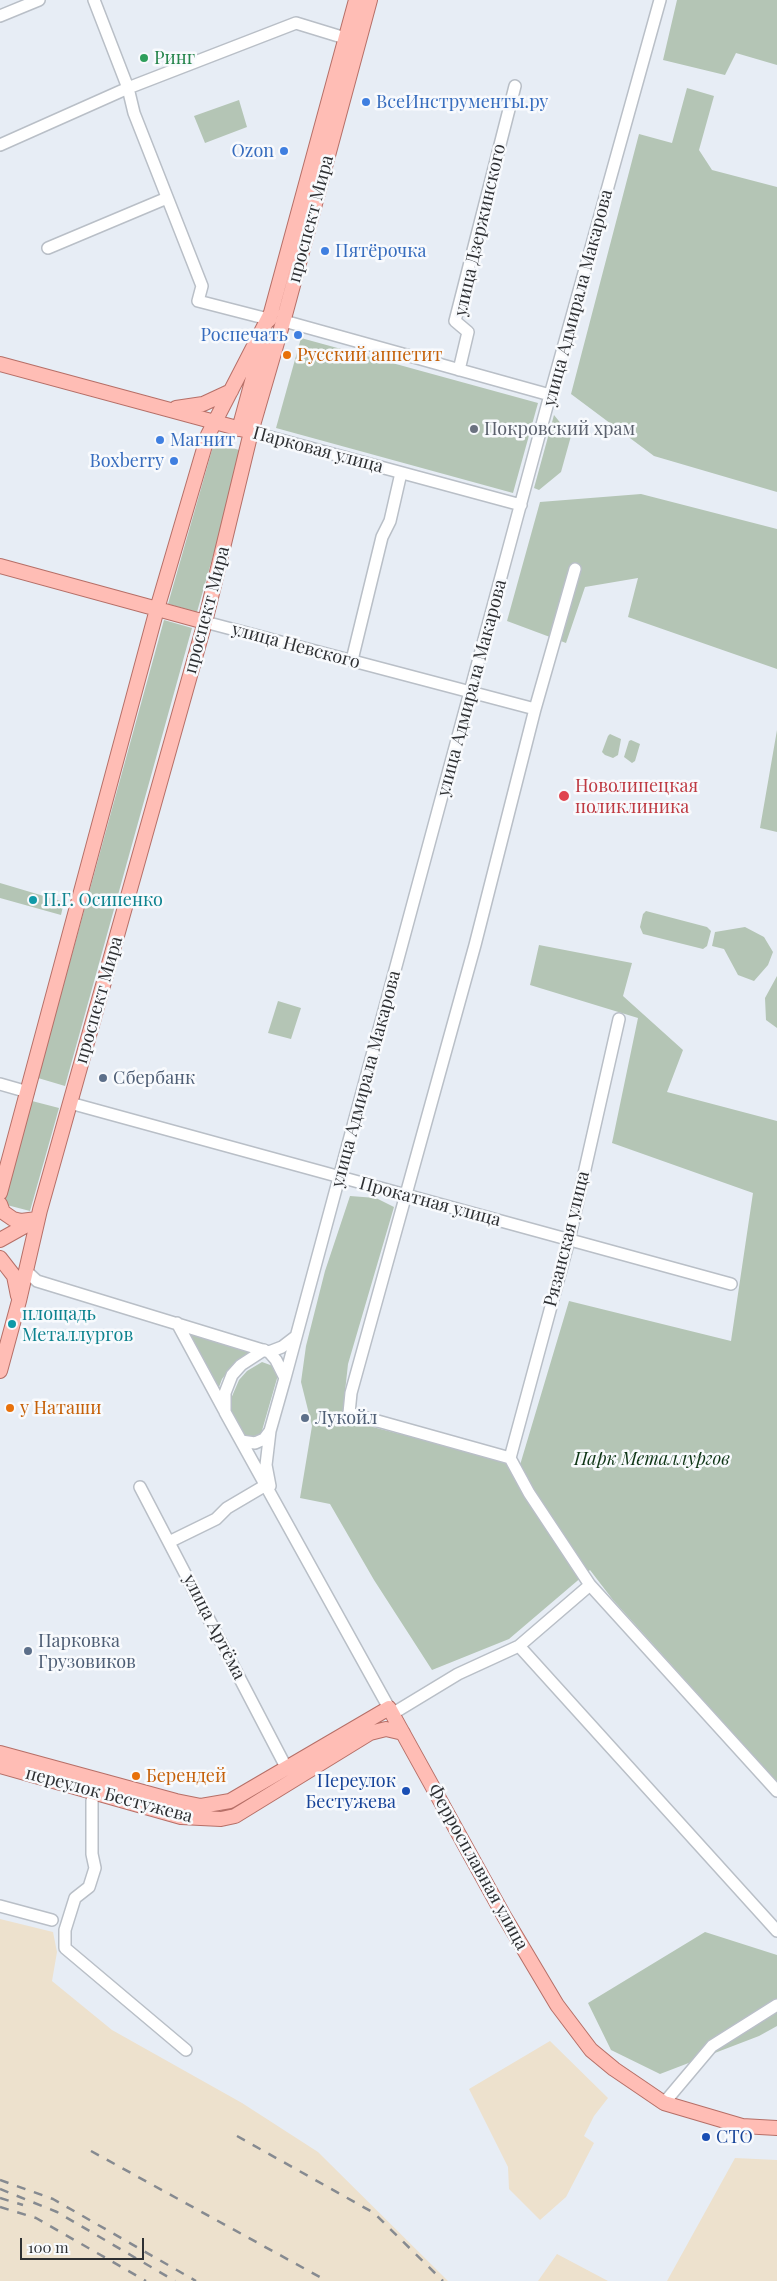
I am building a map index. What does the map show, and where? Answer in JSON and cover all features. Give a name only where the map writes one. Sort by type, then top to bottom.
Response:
[{"type":"main road","name":"проспект Мира","points":[[19,1301],[38,1219],[205,622],[270,315],[356,0]]},
{"type":"main road","name":"проспект Мира","points":[[245,430],[284,321],[370,0]]},
{"type":"main road","name":"проспект Мира","points":[[0,1192],[157,609],[208,435],[270,315]]},
{"type":"main road","name":"Парковая улица","points":[[0,364],[245,430]]},
{"type":"main road","points":[[170,409],[203,404],[231,391]]},
{"type":"main road","name":"улица Невского","points":[[0,566],[205,622]]},
{"type":"main road","points":[[0,1204],[3,1212],[13,1218],[21,1221],[38,1219]]},
{"type":"main road","points":[[0,1240],[38,1219]]},
{"type":"main road","points":[[0,1258],[26,1271]]},
{"type":"main road","points":[[0,1258],[14,1276],[19,1301],[0,1371]]},
{"type":"main road","name":"Ферросплавная улица","points":[[391,1711],[504,1916],[557,2005],[591,2050],[614,2069],[664,2103],[742,2126],[777,2128]]},
{"type":"main road","name":"переулок Бестужева","points":[[0,1766],[201,1806],[230,1801],[391,1711]]},
{"type":"main road","name":"переулок Бестужева","points":[[0,1752],[181,1817],[206,1820],[235,1816],[370,1732],[386,1729],[403,1733]]},
{"type":"street","points":[[0,16],[19,3],[39,0]]},
{"type":"street","points":[[94,0],[128,88],[134,113],[202,286],[198,302],[270,315]]},
{"type":"street","name":"улица Адмирала Макарова","points":[[270,1431],[550,395],[660,0]]},
{"type":"street","points":[[0,144],[128,88],[296,24],[345,38]]},
{"type":"street","name":"улица Дзержинского","points":[[458,370],[468,332],[455,321],[514,86]]},
{"type":"street","points":[[48,248],[167,198]]},
{"type":"street","points":[[284,321],[550,395]]},
{"type":"street","name":"Парковая улица","points":[[245,430],[521,505]]},
{"type":"street","points":[[352,660],[382,537],[390,521],[401,473]]},
{"type":"street","points":[[575,568],[535,710],[475,945],[351,1393],[349,1413],[510,1458],[529,1493],[590,1585],[777,1791]]},
{"type":"street","name":"улица Невского","points":[[205,622],[535,710]]},
{"type":"street","name":"Рязанская улица","points":[[510,1458],[569,1240],[619,1019]]},
{"type":"street","points":[[0,1084],[28,1092]]},
{"type":"street","name":"Прокатная улица","points":[[70,1103],[732,1284]]},
{"type":"street","points":[[26,1271],[37,1281],[266,1351],[276,1360],[285,1378]]},
{"type":"street","points":[[177,1324],[225,1412]]},
{"type":"street","points":[[225,1412],[225,1393],[232,1376],[246,1362],[266,1351],[282,1347],[295,1337]]},
{"type":"street","name":"Ферросплавная улица","points":[[225,1412],[391,1711]]},
{"type":"street","points":[[241,1441],[255,1443],[264,1439],[270,1431]]},
{"type":"street","points":[[270,1431],[266,1465],[273,1498]]},
{"type":"street","points":[[169,1542],[216,1519],[227,1508],[266,1485]]},
{"type":"street","name":"улица Артёма","points":[[140,1487],[287,1769]]},
{"type":"street","points":[[391,1711],[458,1674],[519,1646],[590,1585]]},
{"type":"street","points":[[519,1646],[777,1931]]},
{"type":"street","points":[[95,1786],[92,1854],[95,1868],[90,1886],[74,1898],[64,1930],[64,1948],[186,2050]]},
{"type":"street","points":[[0,1906],[52,1920]]},
{"type":"street","points":[[664,2103],[712,2046],[777,2005]]},
{"type":"shaded area","points":[[0,1919],[53,1932],[57,1952],[52,1981],[112,2030],[242,2103],[318,2152],[448,2281],[0,2281]]},
{"type":"shaded area","points":[[550,2041],[608,2098],[594,2116],[584,2136],[594,2143],[566,2197],[540,2220],[509,2189],[508,2167],[469,2089]]},
{"type":"shaded area","points":[[735,2158],[777,2160],[777,2281],[667,2281]]},
{"type":"shaded area","points":[[557,2254],[608,2281],[538,2281]]},
{"type":"green space","points":[[677,0],[777,0],[777,65],[736,53],[725,75],[663,60]]},
{"type":"green space","points":[[687,88],[714,96],[699,150],[712,170],[777,187],[777,492],[654,456],[571,394],[639,134],[672,143]]},
{"type":"green space","points":[[239,100],[247,127],[205,143],[194,116]]},
{"type":"green space","points":[[301,338],[538,403],[513,493],[276,428]]},
{"type":"green space","points":[[554,415],[571,436],[561,472],[539,490],[534,488]]},
{"type":"green space","points":[[214,443],[243,451],[197,612],[168,604]]},
{"type":"green space","points":[[641,494],[777,529],[777,669],[628,617],[638,578],[585,587],[566,643],[507,621],[540,502]]},
{"type":"green space","points":[[164,620],[192,628],[65,1086],[38,1078]]},
{"type":"green space","points":[[777,730],[777,832],[760,828]]},
{"type":"green space","points":[[610,734],[621,739],[618,755],[613,758],[602,752]]},
{"type":"green space","points":[[631,740],[640,744],[635,761],[632,763],[624,757]]},
{"type":"green space","points":[[0,883],[64,902],[61,915],[0,898]]},
{"type":"green space","points":[[646,911],[707,927],[711,931],[707,946],[703,949],[643,934],[640,927],[643,914]]},
{"type":"green space","points":[[745,927],[764,937],[773,952],[768,965],[754,981],[738,975],[724,949],[712,946],[715,932]]},
{"type":"green space","name":"Парк Металлургов","points":[[539,945],[632,963],[623,996],[683,1050],[667,1092],[777,1121],[777,1782],[613,1600],[590,1570],[509,1639],[432,1670],[374,1580],[330,1504],[300,1498],[312,1426],[301,1382],[306,1346],[325,1271],[350,1196],[376,1198],[394,1207],[348,1364],[342,1419],[520,1465],[569,1301],[731,1341],[753,1193],[612,1143],[638,1018],[530,985]]},
{"type":"green space","points":[[777,976],[777,1028],[766,1020],[765,998]]},
{"type":"green space","points":[[278,1001],[301,1008],[291,1039],[268,1033]]},
{"type":"green space","points":[[32,1101],[59,1108],[30,1211],[3,1204]]},
{"type":"green space","points":[[191,1336],[252,1351],[232,1366],[222,1379],[218,1390]]},
{"type":"green space","points":[[262,1362],[273,1366],[278,1375],[261,1434],[251,1437],[242,1435],[230,1408],[230,1401],[239,1380],[247,1371]]},
{"type":"green space","points":[[705,1932],[777,1955],[777,2026],[759,2036],[660,2074],[611,2050],[588,2003]]},
{"type":"railway","points":[[237,2136],[374,2213],[443,2281]]},
{"type":"railway","points":[[91,2151],[327,2281]]},
{"type":"railway","points":[[0,2180],[53,2199],[196,2281]]},
{"type":"railway","points":[[0,2189],[57,2212],[175,2281]]},
{"type":"railway","points":[[0,2198],[23,2205]]},
{"type":"railway","points":[[0,2207],[36,2218],[146,2281]]},
{"type":"place","name":"Ринг","points":[[144,58]]},
{"type":"place","name":"ВсеИнструменты.ру","points":[[366,102]]},
{"type":"place","name":"Ozon","points":[[284,151]]},
{"type":"place","name":"Пятёрочка","points":[[325,251]]},
{"type":"place","name":"Роспечать","points":[[298,335]]},
{"type":"place","name":"Русский аппетит","points":[[287,355]]},
{"type":"place","name":"Покровский храм","points":[[474,429]]},
{"type":"place","name":"Магнит","points":[[160,440]]},
{"type":"place","name":"Boxberry","points":[[174,461]]},
{"type":"place","name":"Новолипецкая поликлиника","points":[[564,796]]},
{"type":"place","name":"П.Г. Осипенко","points":[[33,900]]},
{"type":"place","name":"Сбербанк","points":[[103,1078]]},
{"type":"place","name":"площадь Металлургов","points":[[12,1324]]},
{"type":"place","name":"у Наташи","points":[[10,1408]]},
{"type":"place","name":"Лукойл","points":[[305,1418]]},
{"type":"place","name":"Парковка Грузовиков","points":[[28,1651]]},
{"type":"place","name":"Берендей","points":[[136,1776]]},
{"type":"place","name":"Переулок Бестужева","points":[[406,1791]]},
{"type":"place","name":"СТО","points":[[706,2137]]}]
